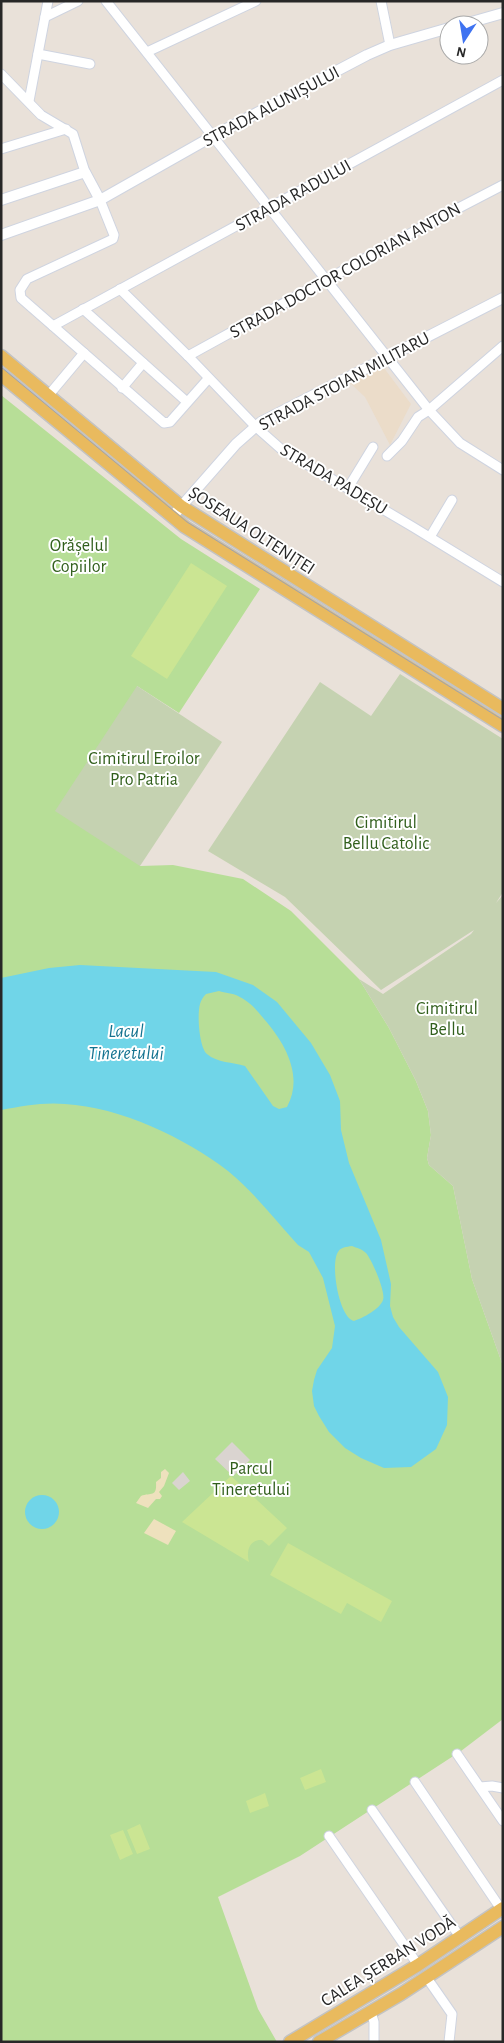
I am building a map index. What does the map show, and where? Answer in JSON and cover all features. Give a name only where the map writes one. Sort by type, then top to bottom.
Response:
[{"type":"main road","name":"ȘOSEAUA OLTENIȚEI","points":[[1,356],[181,506],[503,709]]},
{"type":"main road","name":"ȘOSEAUA OLTENIȚEI","points":[[1,375],[172,516],[268,580],[503,726]]},
{"type":"main road","name":"CALEA ȘERBAN VODĂ","points":[[290,2042],[418,1965],[502,1910]]},
{"type":"main road","name":"CALEA ȘERBAN VODĂ","points":[[319,2042],[427,1978],[503,1926]]},
{"type":"street","points":[[28,101],[48,1]]},
{"type":"street","points":[[45,18],[78,1]]},
{"type":"street","points":[[106,1],[429,410],[460,443],[502,469]]},
{"type":"street","points":[[147,52],[256,1]]},
{"type":"street","points":[[382,1],[390,45]]},
{"type":"street","points":[[489,17],[503,13]]},
{"type":"street","name":"STRADA ALUNIȘULUI","points":[[1,235],[100,200],[213,136],[367,55],[390,45],[439,31]]},
{"type":"street","points":[[38,54],[90,64]]},
{"type":"street","points":[[1,74],[46,119],[66,129],[74,138],[85,172],[100,200],[114,235],[113,239],[27,279],[21,287],[21,298],[160,421],[170,422],[208,378]]},
{"type":"street","name":"STRADA RADULUI","points":[[53,326],[503,80]]},
{"type":"street","points":[[1,149],[66,129]]},
{"type":"street","points":[[1,200],[85,172]]},
{"type":"street","name":"STRADA DOCTOR COLORIAN ANTON","points":[[188,356],[424,226],[503,185]]},
{"type":"street","name":"STRADA PADEȘU","points":[[120,289],[255,426],[294,458],[348,488],[502,581]]},
{"type":"street","name":"STRADA STOIAN MILITARU","points":[[172,516],[236,444],[255,426],[503,298]]},
{"type":"street","points":[[83,309],[187,402]]},
{"type":"street","points":[[387,456],[402,441],[418,417],[429,410],[503,346]]},
{"type":"street","points":[[48,396],[84,353]]},
{"type":"street","points":[[122,388],[143,363]]},
{"type":"street","points":[[348,488],[373,447]]},
{"type":"street","points":[[430,537],[452,500]]},
{"type":"street","points":[[457,1754],[503,1821]]},
{"type":"street","points":[[415,1782],[502,1910]]},
{"type":"street","points":[[480,1787],[492,1786],[503,1788]]},
{"type":"street","points":[[372,1810],[460,1936]]},
{"type":"street","points":[[329,1836],[418,1965]]},
{"type":"street","points":[[427,1978],[452,2014],[449,2042]]},
{"type":"street","points":[[371,2012],[374,2022],[374,2042]]},
{"type":"shaded area","points":[[381,364],[411,404],[390,445],[365,397],[348,381]]},
{"type":"shaded area","points":[[232,1442],[250,1460],[233,1476],[215,1459]]},
{"type":"shaded area","points":[[183,1472],[190,1481],[179,1490],[172,1483]]},
{"type":"green space","name":"Parcul Tineretului","points":[[1,395],[181,539],[260,589],[179,713],[137,686],[140,866],[173,865],[243,879],[291,911],[359,979],[389,1028],[416,1081],[428,1111],[431,1135],[427,1158],[429,1165],[453,1186],[472,1279],[503,1366],[503,1719],[461,1751],[300,1856],[218,1897],[258,2009],[277,2042],[1,2042]]},
{"type":"green space","points":[[191,563],[227,586],[167,679],[131,656]]},
{"type":"green space","name":"Cimitirul Bellu Catolic","points":[[400,674],[503,739],[503,892],[496,903],[503,895],[503,1366],[472,1279],[453,1186],[429,1165],[427,1158],[431,1135],[428,1111],[416,1081],[389,1028],[359,979],[383,994],[471,934],[474,930],[381,990],[285,897],[208,851],[320,682],[371,716]]},
{"type":"green space","name":"Cimitirul Eroilor Pro Patria","points":[[137,686],[222,742],[140,866],[55,811]]},
{"type":"green space","points":[[231,1476],[287,1528],[269,1546],[262,1540],[251,1544],[248,1550],[249,1562],[182,1522]]},
{"type":"green space","points":[[288,1543],[392,1601],[381,1622],[347,1603],[341,1614],[270,1575]]},
{"type":"green space","points":[[321,1769],[326,1782],[305,1790],[300,1778]]},
{"type":"green space","points":[[265,1793],[269,1806],[250,1813],[246,1801]]},
{"type":"green space","points":[[140,1824],[150,1849],[137,1854],[127,1830]]},
{"type":"green space","points":[[123,1830],[133,1854],[120,1860],[110,1835]]},
{"type":"sand","points":[[165,1469],[169,1473],[164,1486],[159,1492],[162,1496],[160,1499],[156,1499],[148,1508],[136,1503],[141,1496],[153,1494],[156,1482],[161,1478],[161,1472]]},
{"type":"sand","points":[[154,1519],[176,1531],[168,1545],[144,1533]]},
{"type":"water","name":"Lacul Tineretului","points":[[80,965],[216,972],[253,985],[277,1002],[311,1043],[330,1075],[340,1101],[341,1130],[349,1163],[381,1240],[391,1284],[390,1306],[393,1317],[399,1327],[438,1372],[448,1397],[447,1425],[436,1449],[411,1467],[384,1468],[361,1458],[345,1448],[329,1432],[314,1406],[312,1391],[317,1370],[332,1348],[335,1326],[323,1278],[309,1252],[298,1245],[256,1197],[228,1171],[172,1136],[151,1126],[108,1111],[86,1106],[57,1104],[33,1105],[1,1110],[1,978],[49,968]],"holes":[[[219,991],[236,995],[256,1009],[272,1028],[285,1049],[290,1060],[294,1084],[287,1107],[279,1109],[273,1106],[245,1066],[215,1059],[204,1050],[199,1030],[200,1004],[206,994]],[[352,1246],[363,1250],[369,1257],[378,1276],[383,1296],[383,1300],[375,1310],[354,1321],[344,1311],[340,1301],[335,1267],[339,1250]]]},
{"type":"water","points":[[42,1495],[54,1500],[59,1512],[54,1524],[42,1529],[30,1524],[25,1512],[30,1500]]},
{"type":"tram line","points":[[1,367],[187,522],[503,720]]},
{"type":"park label","name":"Orășelul Copiilor","points":[[79,555]]},
{"type":"park label","name":"Cimitirul Bellu","points":[[447,1018]]}]
